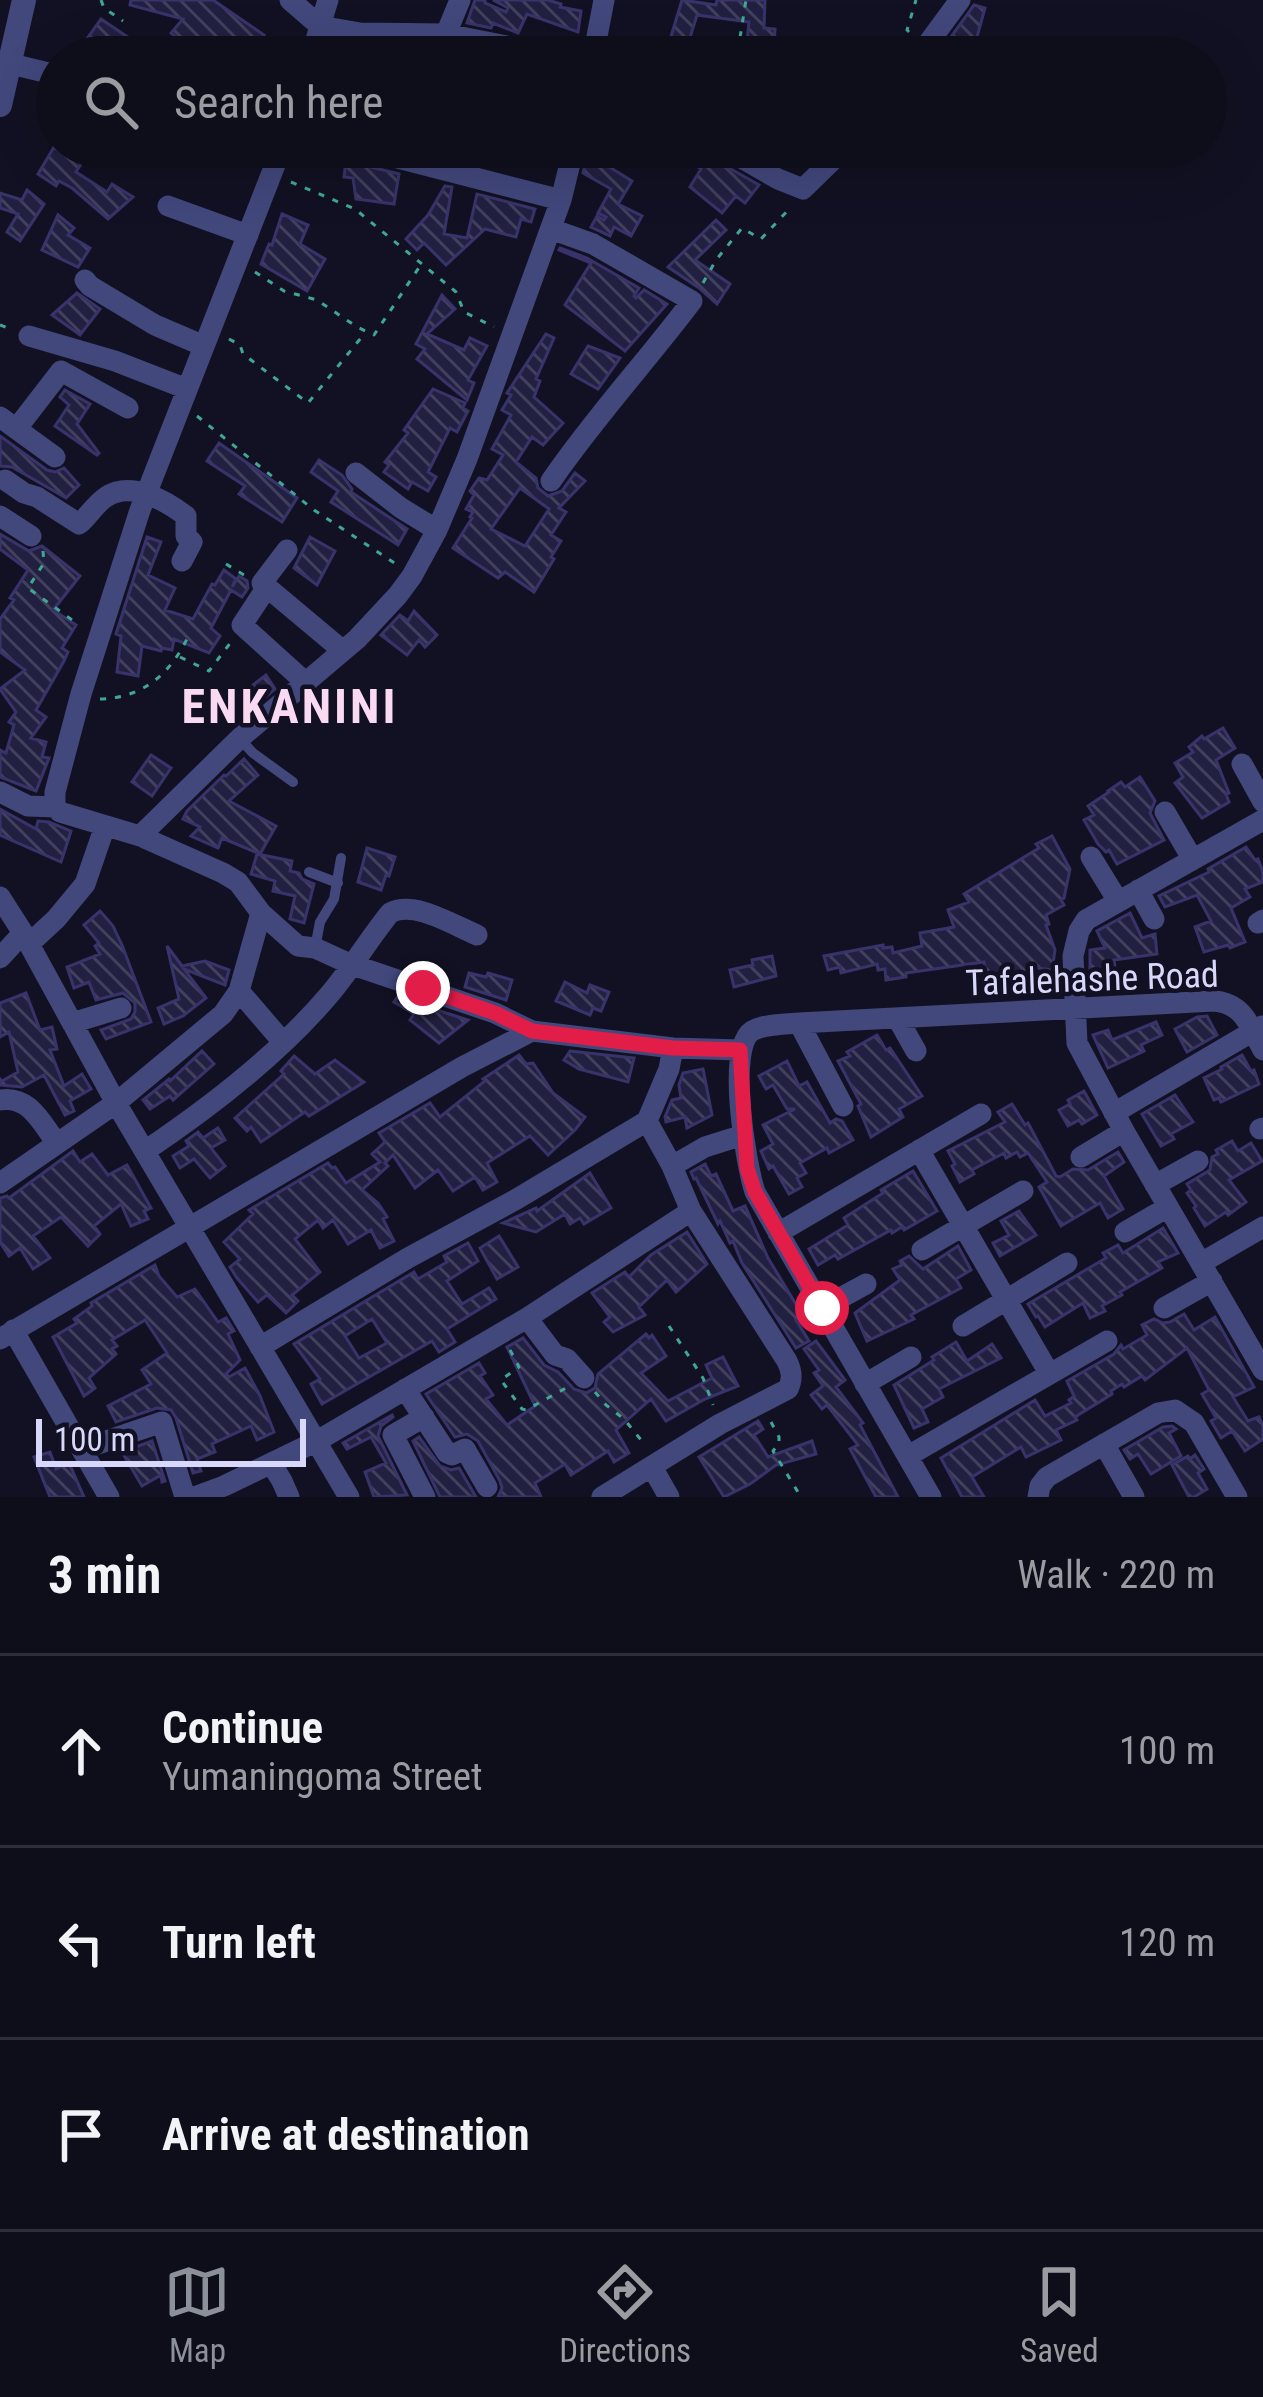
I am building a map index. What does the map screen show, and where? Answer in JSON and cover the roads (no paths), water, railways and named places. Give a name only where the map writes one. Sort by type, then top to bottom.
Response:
[{"type":"street","points":[[0,105],[24,0]]},
{"type":"street","points":[[290,0],[320,26],[379,36]]},
{"type":"street","points":[[317,36],[328,0]]},
{"type":"street","points":[[447,36],[460,0]]},
{"type":"street","points":[[597,36],[604,0]]},
{"type":"street","points":[[934,36],[960,0]]},
{"type":"street","points":[[55,807],[81,694],[147,493],[274,168]]},
{"type":"street","points":[[465,168],[561,200]]},
{"type":"street","points":[[140,836],[240,738],[384,610],[412,575],[437,530],[488,407],[569,168]]},
{"type":"street","points":[[759,168],[803,190],[825,168]]},
{"type":"street","points":[[168,206],[248,235]]},
{"type":"street","points":[[550,229],[593,244],[692,301],[638,373],[586,430],[551,481]]},
{"type":"street","points":[[85,280],[155,326],[207,338]]},
{"type":"street","points":[[28,336],[115,361],[184,396]]},
{"type":"street","points":[[55,457],[8,422],[61,371],[128,408]]},
{"type":"street","points":[[356,473],[437,530]]},
{"type":"street","points":[[5,479],[79,524],[107,496],[118,491],[147,493],[186,516],[186,536],[192,542],[182,561]]},
{"type":"street","points":[[0,516],[31,536]]},
{"type":"street","points":[[287,550],[262,583],[342,650]]},
{"type":"street","points":[[267,586],[242,626],[305,682]]},
{"type":"street","points":[[1242,764],[1263,802]]},
{"type":"street","points":[[0,792],[28,806],[55,807],[140,836],[223,872],[298,946],[495,1013],[532,1031],[673,1048],[740,1050],[743,1135],[755,1192],[931,1497]]},
{"type":"street","points":[[1165,812],[1193,860]]},
{"type":"street","points":[[1263,820],[1086,920],[1073,956],[1077,1043],[1207,1272],[1254,1333],[1263,1370]]},
{"type":"street","points":[[0,958],[56,919],[85,884],[105,826]]},
{"type":"street","points":[[1090,857],[1154,919]]},
{"type":"street","points":[[0,897],[349,1497]]},
{"type":"street","points":[[145,1151],[203,1111],[282,1041],[329,995],[389,913],[414,909],[476,935]]},
{"type":"street","points":[[0,1183],[116,1103],[223,1014],[239,991],[261,913]]},
{"type":"street","points":[[239,991],[282,1041]]},
{"type":"street","name":"Tafalehashe Road","points":[[740,1050],[753,1030],[799,1023],[1075,1006],[1226,1002],[1244,1014],[1260,1036]]},
{"type":"street","points":[[72,1024],[121,1008]]},
{"type":"street","points":[[898,1019],[916,1051]]},
{"type":"street","points":[[799,1023],[843,1106]]},
{"type":"street","points":[[109,1497],[7,1335],[462,1067],[532,1031]]},
{"type":"street","points":[[1081,1157],[1160,1086],[1260,1036]]},
{"type":"street","points":[[260,1347],[647,1121],[670,1069],[673,1048]]},
{"type":"street","points":[[0,1100],[13,1098],[27,1104],[56,1142]]},
{"type":"street","points":[[778,1233],[981,1114]]},
{"type":"street","points":[[608,1496],[720,1424],[788,1389],[791,1382],[790,1367],[691,1210],[647,1121]]},
{"type":"street","points":[[672,1166],[705,1147],[743,1135]]},
{"type":"street","points":[[919,1150],[1049,1373]]},
{"type":"street","points":[[1155,1185],[1198,1161]]},
{"type":"street","points":[[922,1250],[1023,1191]]},
{"type":"street","points":[[1125,1232],[1168,1207]]},
{"type":"street","points":[[194,1497],[223,1492],[317,1441],[527,1318],[691,1210]]},
{"type":"street","points":[[1164,1308],[1237,1242],[1263,1228]]},
{"type":"street","points":[[964,1326],[1067,1263]]},
{"type":"street","points":[[822,1308],[866,1284]]},
{"type":"street","points":[[527,1318],[555,1355],[567,1359],[584,1378]]},
{"type":"street","points":[[908,1456],[1107,1341]]},
{"type":"street","points":[[865,1384],[910,1357]]},
{"type":"street","points":[[405,1389],[447,1453],[467,1451],[487,1487]]},
{"type":"street","points":[[1038,1497],[1047,1477],[1158,1413],[1175,1410],[1194,1423],[1237,1497]]},
{"type":"street","points":[[424,1418],[393,1435],[425,1497]]},
{"type":"street","points":[[82,1449],[162,1422],[184,1497]]},
{"type":"street","points":[[1104,1444],[1132,1494]]},
{"type":"street","points":[[271,1463],[289,1497]]},
{"type":"street","points":[[655,1465],[669,1497]]},
{"type":"lane","points":[[240,738],[292,782]]},
{"type":"lane","points":[[315,948],[320,922],[338,883],[341,858]]},
{"type":"lane","points":[[310,872],[338,883]]},
{"type":"district","name":"ENKANINI","points":[[290,706]]}]
